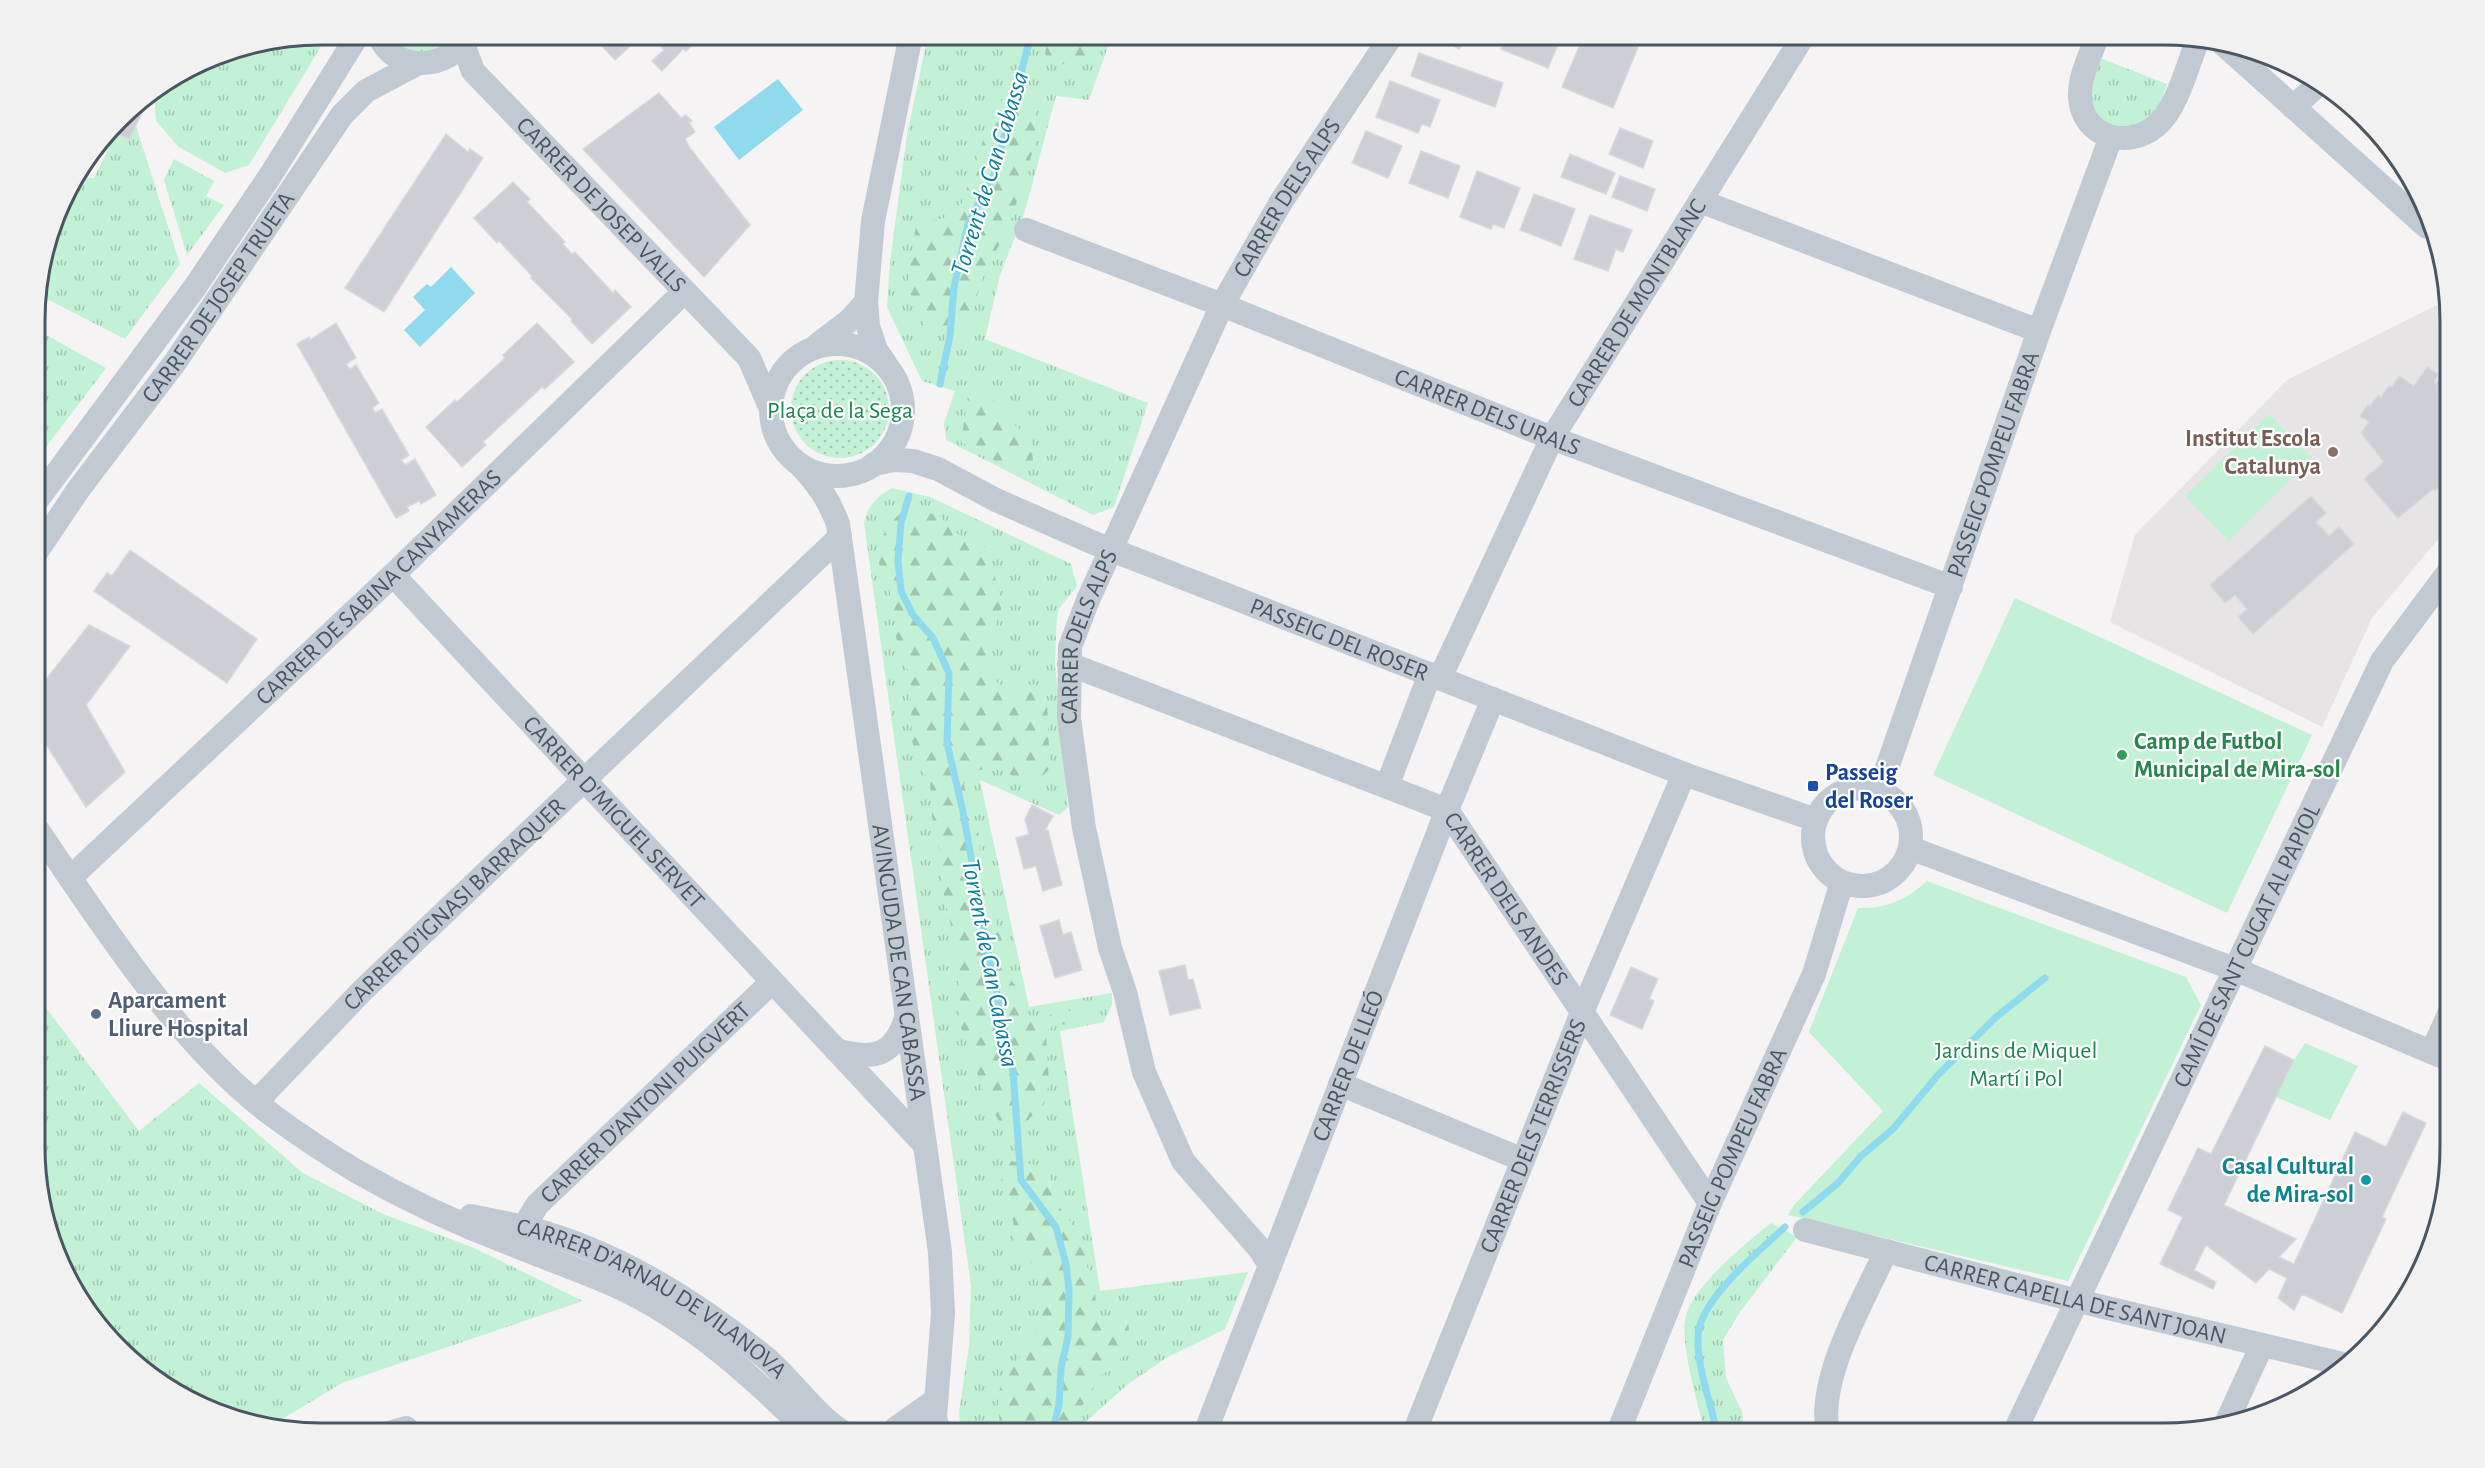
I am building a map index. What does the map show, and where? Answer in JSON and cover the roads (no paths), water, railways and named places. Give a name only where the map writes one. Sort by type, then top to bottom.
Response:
[{"type":"street","name":"CARRER DE JOSEP TRUETA","points":[[45,489],[195,287],[270,176],[351,45]]},
{"type":"street","points":[[386,45],[402,60],[417,64]]},
{"type":"street","name":"CARRER DE JOSEP TRUETA","points":[[45,539],[78,490],[176,361],[342,115],[366,91],[417,64],[430,64],[442,60],[454,54],[461,45]]},
{"type":"street","name":"CARRER DE JOSEP VALLS","points":[[466,45],[473,71],[749,358],[771,409]]},
{"type":"street","points":[[889,370],[880,359],[861,348],[841,344],[828,344],[796,358],[780,377],[772,394],[774,433],[786,453],[801,466],[817,474],[829,476],[869,468],[894,445],[902,423],[901,391],[889,370],[876,350],[868,326],[866,302],[873,221],[909,45]]},
{"type":"street","name":"CARRER DELS ALPS","points":[[1270,1265],[1259,1248],[1183,1161],[1144,1072],[1125,992],[1110,948],[1084,828],[1069,718],[1070,647],[1088,600],[1222,305],[1281,202],[1385,45]]},
{"type":"street","name":"CARRER DE MONTBLANC","points":[[1387,786],[1435,676],[1552,438],[1797,45]]},
{"type":"street","points":[[2094,45],[2082,81],[2081,108],[2099,132],[2123,140],[2157,126],[2174,101],[2195,47]]},
{"type":"street","points":[[2234,53],[2293,107],[2411,201]]},
{"type":"street","points":[[2293,107],[2314,89]]},
{"type":"street","name":"PASSEIG POMPEU FABRA","points":[[1879,791],[2039,331],[2111,137]]},
{"type":"street","points":[[1700,201],[2039,331]]},
{"type":"street","name":"CARRER DELS URALS","points":[[1026,230],[1222,305],[1552,438],[1951,587]]},
{"type":"street","name":"CARRER DE SABINA CANYAMERAS","points":[[70,878],[393,575],[684,292]]},
{"type":"street","points":[[812,350],[850,320],[866,302]]},
{"type":"street","points":[[749,358],[764,363],[791,363]]},
{"type":"street","name":"PASSEIG DEL ROSER","points":[[902,423],[913,444],[938,469]]},
{"type":"street","name":"PASSEIG DEL ROSER","points":[[869,468],[894,460],[913,461],[938,469],[996,500],[1112,550],[1684,774],[1816,820]]},
{"type":"street","name":"AVINGUDA DE CAN CABASSA","points":[[801,466],[828,498],[839,530],[940,1252],[943,1313],[936,1400],[936,1423]]},
{"type":"street","name":"AVINGUDA DE CAN CABASSA","points":[[839,530],[842,505],[869,468]]},
{"type":"street","name":"CARRER D'IGNASI BARRAQUER","points":[[256,1102],[363,990],[584,780],[839,530]]},
{"type":"street","name":"CARRER D'MIGUEL SERVET","points":[[393,575],[925,1145]]},
{"type":"street","name":"CAMÍ DE SANT CUGAT AL PAPIOL","points":[[2019,1423],[2237,970],[2382,661],[2440,583]]},
{"type":"street","name":"CARRER DELS ANDES","points":[[1069,664],[1447,810],[1710,1203]]},
{"type":"street","name":"CARRER DE LLEÓ","points":[[1209,1423],[1447,810],[1493,699]]},
{"type":"street","name":"CARRER DELS TERRISSERS","points":[[1418,1423],[1583,1010],[1684,774]]},
{"type":"street","points":[[1854,788],[1879,791],[1892,797],[1902,807],[1911,834],[1910,848],[1896,873],[1884,881],[1870,885],[1842,882],[1825,868],[1814,849],[1813,835],[1816,820],[1826,804],[1841,792],[1854,788]]},
{"type":"street","name":"CARRER D'ARNAU DE VILANOVA","points":[[45,841],[170,1012],[196,1043],[256,1102],[357,1171],[431,1210],[615,1285],[663,1312],[717,1349],[757,1381],[799,1423]]},
{"type":"street","points":[[1910,848],[2237,970],[2440,1056]]},
{"type":"street","name":"PASSEIG POMPEU FABRA","points":[[1622,1423],[1710,1203],[1814,974],[1842,882]]},
{"type":"street","name":"CARRER D'ANTONI PUIGVERT","points":[[523,1228],[537,1205],[772,982]]},
{"type":"street","points":[[836,1050],[857,1056],[875,1055],[888,1048],[901,1035],[907,1015]]},
{"type":"street","points":[[1340,1084],[1523,1160]]},
{"type":"street","name":"CARRER D'ARNAU DE VILANOVA","points":[[431,1210],[546,1233],[625,1264],[675,1292],[731,1330],[773,1364],[832,1423]]},
{"type":"street","name":"CARRER CAPELLA DE SANT JOAN","points":[[1805,1230],[2078,1301],[2336,1363]]},
{"type":"street","points":[[1826,1423],[1827,1393],[1838,1357],[1886,1251]]},
{"type":"street","points":[[2230,1415],[2262,1345]]},
{"type":"street","points":[[898,1423],[936,1400]]},
{"type":"water","points":[[778,79],[803,110],[739,160],[714,127]]},
{"type":"water","points":[[451,267],[475,293],[420,347],[404,330],[425,310],[413,297],[427,284],[431,287]]},
{"type":"waterway","name":"Torrent de Can Cabassa","points":[[940,384],[950,336],[954,287],[968,224],[994,175],[1028,45]]},
{"type":"waterway","name":"Torrent de Can Cabassa","points":[[909,496],[901,523],[898,561],[901,591],[913,615],[933,638],[949,673],[947,743],[963,812],[987,946],[1013,1071],[1021,1180],[1056,1227],[1066,1264],[1069,1290],[1068,1337],[1061,1368],[1059,1405],[1054,1423]]},
{"type":"waterway","points":[[1803,1212],[1838,1183],[1861,1156],[1893,1129],[1938,1075],[1995,1018],[2045,978]]},
{"type":"waterway","points":[[1714,1423],[1698,1349],[1701,1323],[1708,1308],[1732,1278],[1785,1227]]},
{"type":"place","name":"Institut Escola Catalunya","points":[[2333,452]]},
{"type":"place","name":"Camp de Futbol Municipal de Mira-sol","points":[[2122,755]]},
{"type":"place","name":"Passeig del Roser","points":[[1813,786]]},
{"type":"place","name":"Aparcament Lliure Hospital","points":[[96,1014]]},
{"type":"place","name":"Casal Cultural de Mira-sol","points":[[2366,1180]]},
{"type":"park label","name":"Plaça de la Sega","points":[[840,410]]},
{"type":"park label","name":"Jardins de Miquel Martí i Pol","points":[[2016,1064]]}]
